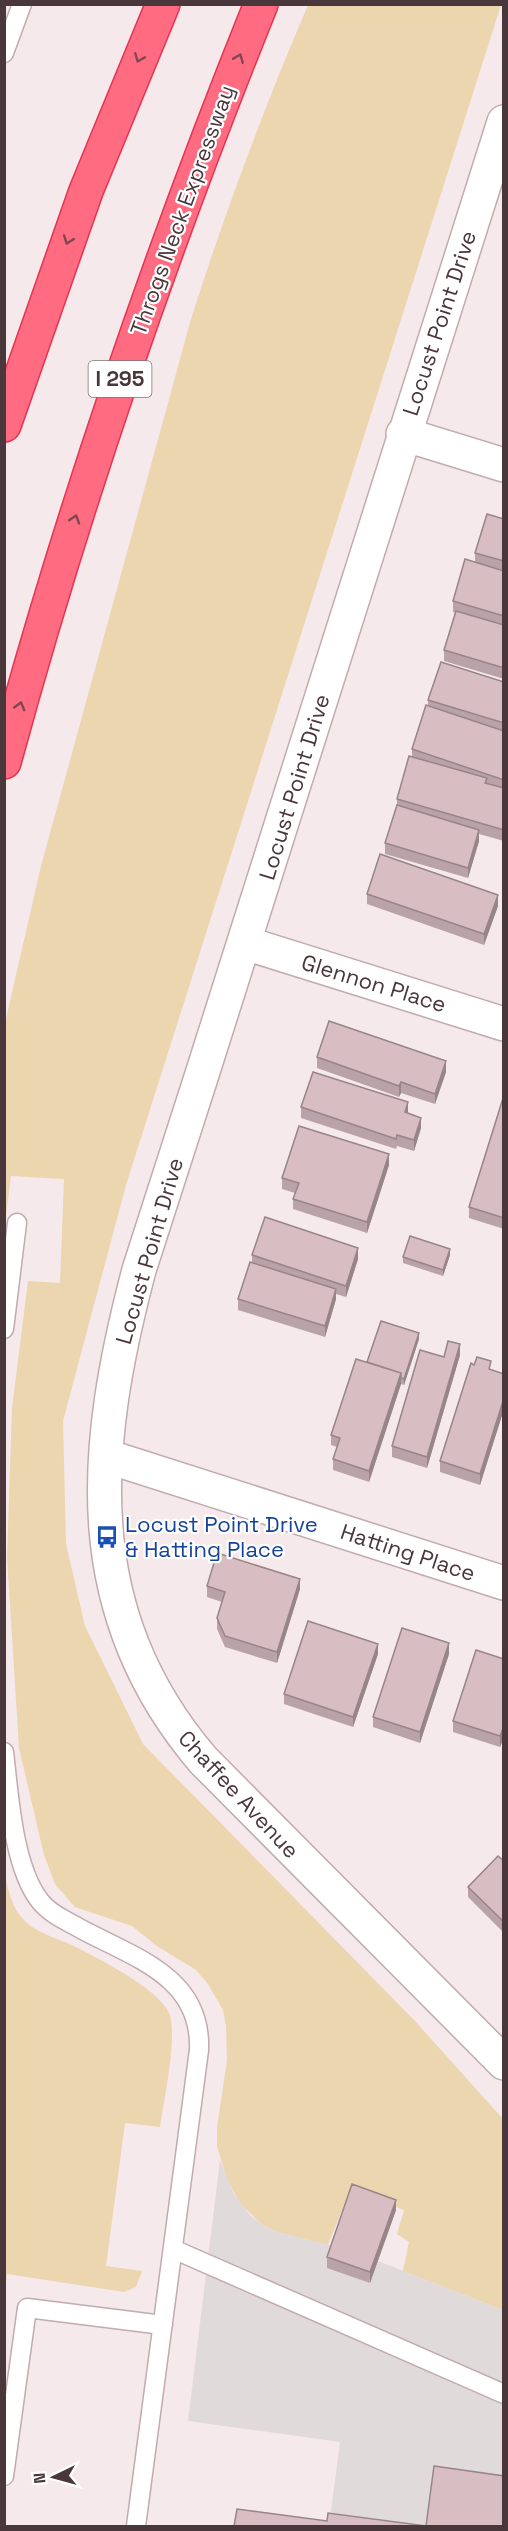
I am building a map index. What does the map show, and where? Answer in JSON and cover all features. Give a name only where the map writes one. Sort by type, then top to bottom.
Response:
[{"type":"highway","points":[[4,425],[57,267],[163,4]]},
{"type":"highway","name":"Throgs Neck Expressway","points":[[4,762],[47,610],[120,379],[176,222],[261,4]]},
{"type":"street","name":"Locust Point Drive","points":[[106,1456],[110,1410],[126,1321],[139,1270],[245,943],[403,434],[504,122]]},
{"type":"street","points":[[403,434],[504,465]]},
{"type":"street","name":"Glennon Place","points":[[245,943],[504,1024]]},
{"type":"street","name":"Hatting Place","points":[[106,1456],[504,1583]]},
{"type":"street","name":"Chaffee Avenue","points":[[106,1456],[104,1500],[106,1537],[118,1604],[142,1671],[181,1735],[203,1760],[504,2063]]},
{"type":"lane","points":[[4,53],[22,4]]},
{"type":"lane","points":[[4,1329],[17,1223]]},
{"type":"lane","points":[[4,1752],[9,1797],[23,1870],[28,1883],[41,1903],[57,1916],[166,1975],[184,1993],[198,2024],[199,2050],[136,2526]]},
{"type":"lane","points":[[173,2249],[504,2394]]},
{"type":"lane","points":[[4,2476],[27,2308],[163,2325]]},
{"type":"shaded area","points":[[308,5],[501,5],[126,1185],[63,1421],[66,1544],[85,1626],[143,1744],[415,2021],[503,2119],[503,2310],[403,2271],[409,2242],[397,2234],[404,2210],[350,2190],[328,2245],[277,2232],[262,2225],[240,2203],[227,2179],[217,2146],[217,2128],[227,2060],[223,2010],[208,1984],[196,1970],[157,1946],[132,1926],[75,1907],[55,1884],[44,1855],[19,1748],[7,1557],[12,1408],[28,1281],[60,1283],[64,1179],[11,1176],[5,1224],[5,1023],[41,866],[191,319],[246,160]]},
{"type":"shaded area","points":[[5,1877],[16,1910],[29,1924],[99,1959],[127,1976],[153,1994],[169,2013],[171,2051],[160,2127],[125,2123],[106,2266],[142,2271],[136,2287],[124,2292],[7,2274],[5,2289]]},
{"type":"shaded area","points":[[220,2160],[233,2192],[250,2215],[262,2225],[277,2232],[334,2246],[370,2283],[378,2261],[503,2310],[503,2490],[428,2526],[329,2526],[340,2442],[188,2421]]},
{"type":"building","points":[[487,514],[504,519],[504,561],[475,553]]},
{"type":"building","points":[[465,559],[504,571],[504,616],[453,601]]},
{"type":"building","points":[[456,611],[504,625],[504,668],[444,650]]},
{"type":"building","points":[[441,662],[504,682],[504,723],[428,700]]},
{"type":"building","points":[[426,705],[504,731],[504,780],[412,749]]},
{"type":"building","points":[[409,756],[487,778],[485,783],[504,788],[504,830],[397,799]]},
{"type":"building","points":[[397,805],[479,830],[468,868],[385,843]]},
{"type":"building","points":[[380,854],[498,895],[484,934],[367,894]]},
{"type":"building","points":[[329,1021],[446,1061],[435,1094],[401,1082],[399,1086],[317,1057]]},
{"type":"building","points":[[313,1072],[408,1102],[405,1112],[421,1118],[414,1140],[397,1135],[396,1139],[301,1107]]},
{"type":"building","points":[[504,1095],[504,1218],[469,1207]]},
{"type":"building","points":[[299,1126],[389,1154],[367,1222],[293,1199],[299,1183],[282,1178]]},
{"type":"building","points":[[265,1217],[358,1248],[346,1286],[252,1255]]},
{"type":"building","points":[[410,1236],[450,1249],[443,1270],[403,1257]]},
{"type":"building","points":[[250,1262],[336,1289],[325,1326],[238,1299]]},
{"type":"building","points":[[381,1321],[419,1333],[404,1379],[401,1378],[401,1373],[367,1362]]},
{"type":"building","points":[[448,1341],[460,1344],[427,1457],[392,1446],[420,1350],[444,1357]]},
{"type":"building","points":[[477,1357],[491,1361],[489,1369],[504,1374],[504,1398],[480,1474],[440,1461],[471,1363],[474,1365]]},
{"type":"building","points":[[356,1359],[401,1373],[369,1471],[333,1459],[340,1438],[331,1435]]},
{"type":"building","points":[[217,1553],[300,1579],[277,1652],[225,1636],[217,1618],[225,1592],[207,1586]]},
{"type":"building","points":[[308,1621],[378,1644],[353,1717],[284,1694]]},
{"type":"building","points":[[402,1628],[449,1643],[420,1732],[373,1717]]},
{"type":"building","points":[[476,1650],[504,1659],[504,1726],[500,1736],[453,1721]]},
{"type":"building","points":[[498,1856],[504,1861],[504,1922],[468,1887]]},
{"type":"building","points":[[352,2184],[396,2200],[370,2272],[327,2257]]},
{"type":"building","points":[[434,2466],[504,2476],[504,2526],[426,2526]]},
{"type":"building","points":[[237,2509],[327,2521],[328,2513],[426,2526],[234,2526]]},
{"type":"place","name":"Locust Point Drive & Hatting Place","points":[[107,1537]]}]
